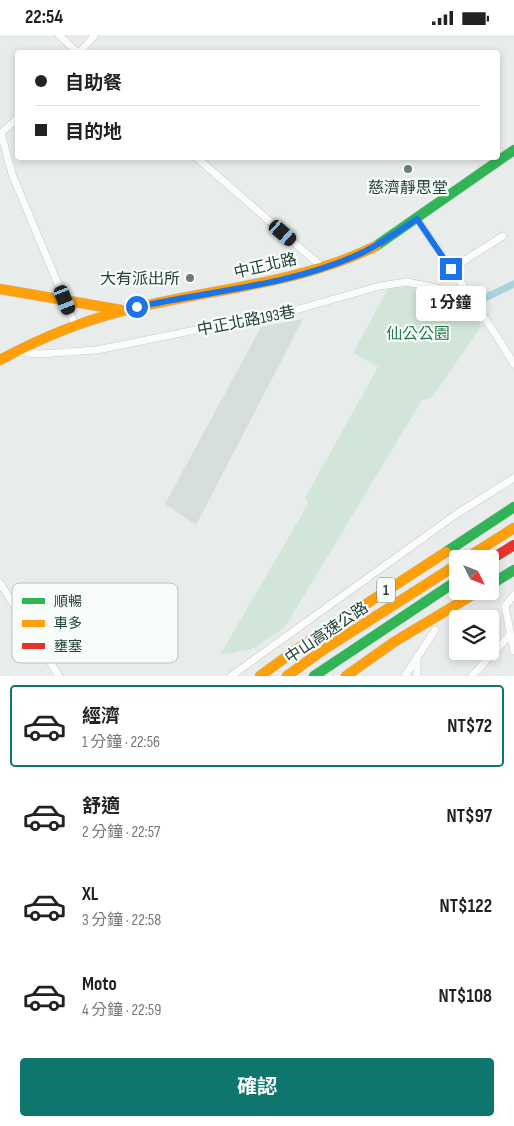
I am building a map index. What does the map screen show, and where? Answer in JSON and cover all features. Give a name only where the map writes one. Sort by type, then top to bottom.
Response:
[{"type":"main road","name":"中正北路","points":[[500,160],[514,150]]},
{"type":"main road","name":"中正北路","points":[[0,360],[29,344],[122,311],[280,279],[357,255],[417,219],[500,160]]},
{"type":"main road","points":[[0,289],[15,290],[122,311]]},
{"type":"main road","name":"1","points":[[260,676],[297,649],[514,507]]},
{"type":"main road","points":[[479,550],[514,528]]},
{"type":"main road","points":[[499,554],[514,545]]},
{"type":"main road","name":"中山高速公路","points":[[287,676],[323,650],[449,570]]},
{"type":"main road","points":[[499,579],[514,570]]},
{"type":"main road","name":"中山高速公路","points":[[314,676],[449,586]]},
{"type":"main road","points":[[346,676],[394,642],[464,600]]},
{"type":"street","points":[[59,35],[75,50]]},
{"type":"street","points":[[81,50],[96,35]]},
{"type":"street","points":[[15,121],[1,133],[1,139],[12,174],[76,327]]},
{"type":"street","points":[[199,160],[322,267]]},
{"type":"street","points":[[417,219],[472,301],[487,319],[514,364]]},
{"type":"street","points":[[451,269],[503,236]]},
{"type":"street","name":"中正北路193巷","points":[[15,353],[39,355],[96,350],[299,309],[380,286],[407,282],[438,288],[472,301]]},
{"type":"street","points":[[231,676],[458,513],[514,478]]},
{"type":"street","points":[[0,583],[12,602]]},
{"type":"street","points":[[511,598],[504,607],[514,651]]},
{"type":"street","points":[[405,676],[435,630]]},
{"type":"street","points":[[472,676],[510,635]]},
{"type":"street","points":[[417,655],[417,676]]},
{"type":"street","points":[[51,663],[59,676]]},
{"type":"shaded area","points":[[303,319],[196,525],[165,504],[261,327]]},
{"type":"green space","name":"仙公公園","points":[[428,283],[472,298],[481,327],[432,397],[422,400],[285,627],[252,649],[220,655],[308,504],[305,498],[378,367],[353,353],[390,285]]},
{"type":"waterway","points":[[487,297],[514,284]]},
{"type":"traffic: fast","points":[[500,160],[514,150]]},
{"type":"traffic: fast","points":[[376,246],[500,160]]},
{"type":"traffic: fast","points":[[446,552],[514,507]]},
{"type":"traffic: fast","points":[[499,579],[514,570]]},
{"type":"traffic: fast","points":[[314,676],[449,586]]},
{"type":"traffic: slow","points":[[0,360],[29,345],[107,315],[155,303],[251,285],[315,270],[376,246]]},
{"type":"traffic: slow","points":[[0,289],[121,310]]},
{"type":"traffic: slow","points":[[479,550],[514,528]]},
{"type":"traffic: slow","points":[[260,676],[297,649],[446,552]]},
{"type":"traffic: slow","points":[[287,676],[323,650],[449,570]]},
{"type":"traffic: slow","points":[[346,676],[394,642],[464,600]]},
{"type":"traffic: jam","points":[[499,554],[514,545]]},
{"type":"place","name":"慈濟靜思堂","points":[[408,169]]},
{"type":"place","name":"大有派出所","points":[[190,278]]},
{"type":"route","points":[[137,307],[280,279],[336,264],[381,243],[417,219],[451,269]]}]
